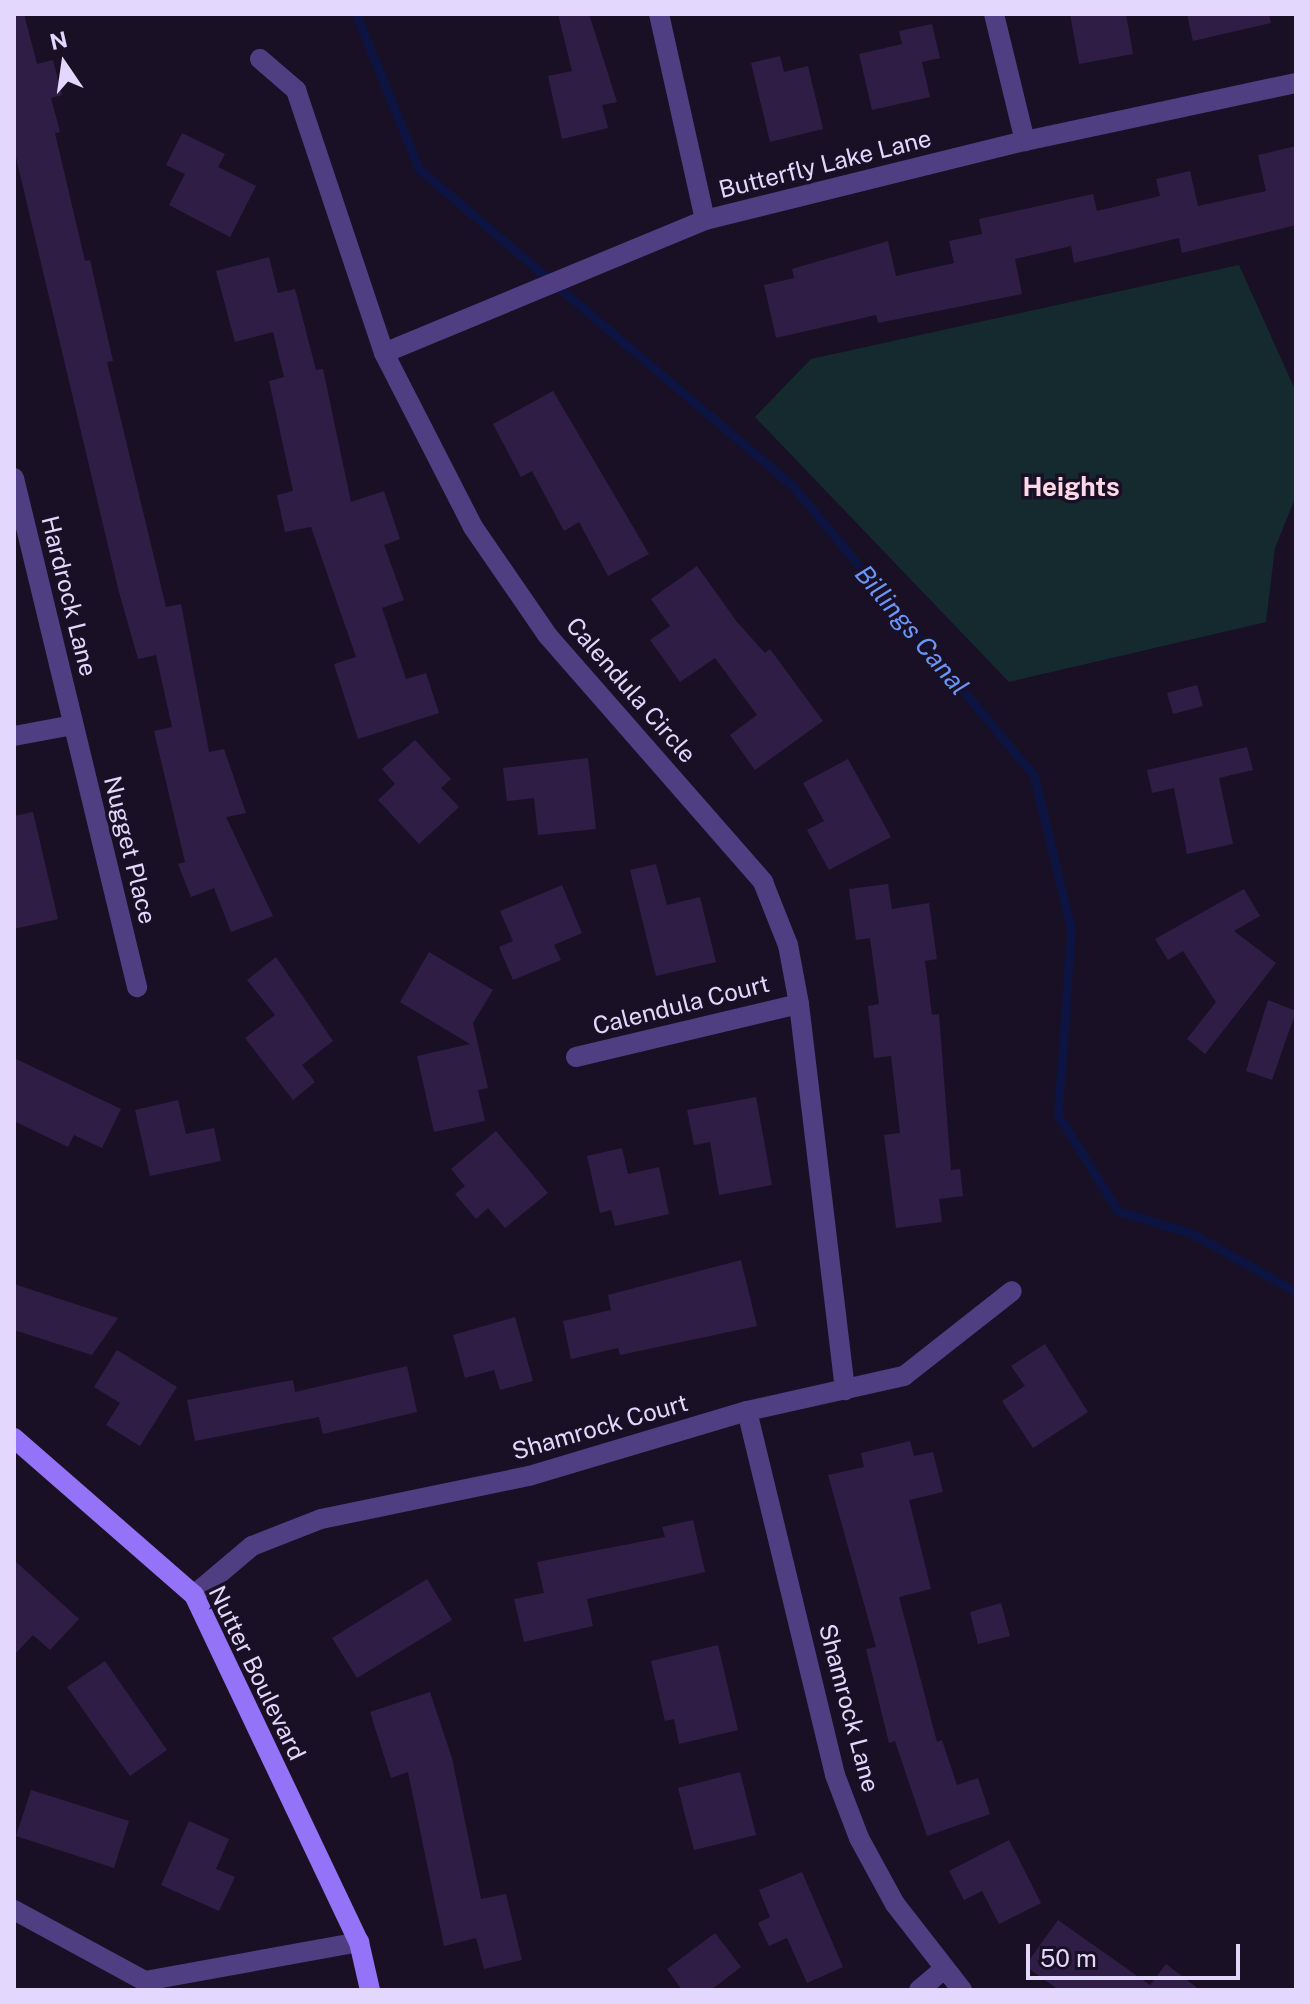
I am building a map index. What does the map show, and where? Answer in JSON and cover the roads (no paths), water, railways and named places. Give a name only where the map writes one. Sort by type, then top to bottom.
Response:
[{"type":"street","points":[[659,14],[705,220]]},
{"type":"street","points":[[994,14],[1025,141]]},
{"type":"street","name":"Calendula Circle","points":[[260,59],[296,90],[384,353],[473,527],[548,636],[763,882],[788,945],[799,1004],[845,1390]]},
{"type":"street","name":"Butterfly Lake Lane","points":[[384,353],[705,220],[1025,141],[1296,83]]},
{"type":"street","name":"Hardrock Lane","points":[[14,478],[73,725]]},
{"type":"street","points":[[14,736],[73,725]]},
{"type":"street","name":"Nugget Place","points":[[73,725],[137,987]]},
{"type":"street","name":"Calendula Court","points":[[576,1057],[799,1004]]},
{"type":"street","name":"Shamrock Court","points":[[194,1595],[252,1546],[321,1519],[529,1476],[747,1411],[904,1376],[1012,1291]]},
{"type":"street","name":"Shamrock Lane","points":[[747,1411],[835,1775],[859,1838],[895,1904],[942,1971],[962,1990]]},
{"type":"street","name":"Nutter Boulevard","points":[[14,1438],[194,1595],[359,1942],[370,1990]]},
{"type":"street","points":[[14,1910],[145,1981],[359,1942]]},
{"type":"street","points":[[919,1990],[942,1971]]},
{"type":"waterway","name":"Billings Canal","points":[[356,14],[419,169],[791,484],[1034,776],[1071,929],[1058,1115],[1118,1211],[1193,1234],[1296,1292]]},
{"type":"district","name":"Heights","points":[[1071,487]]}]
